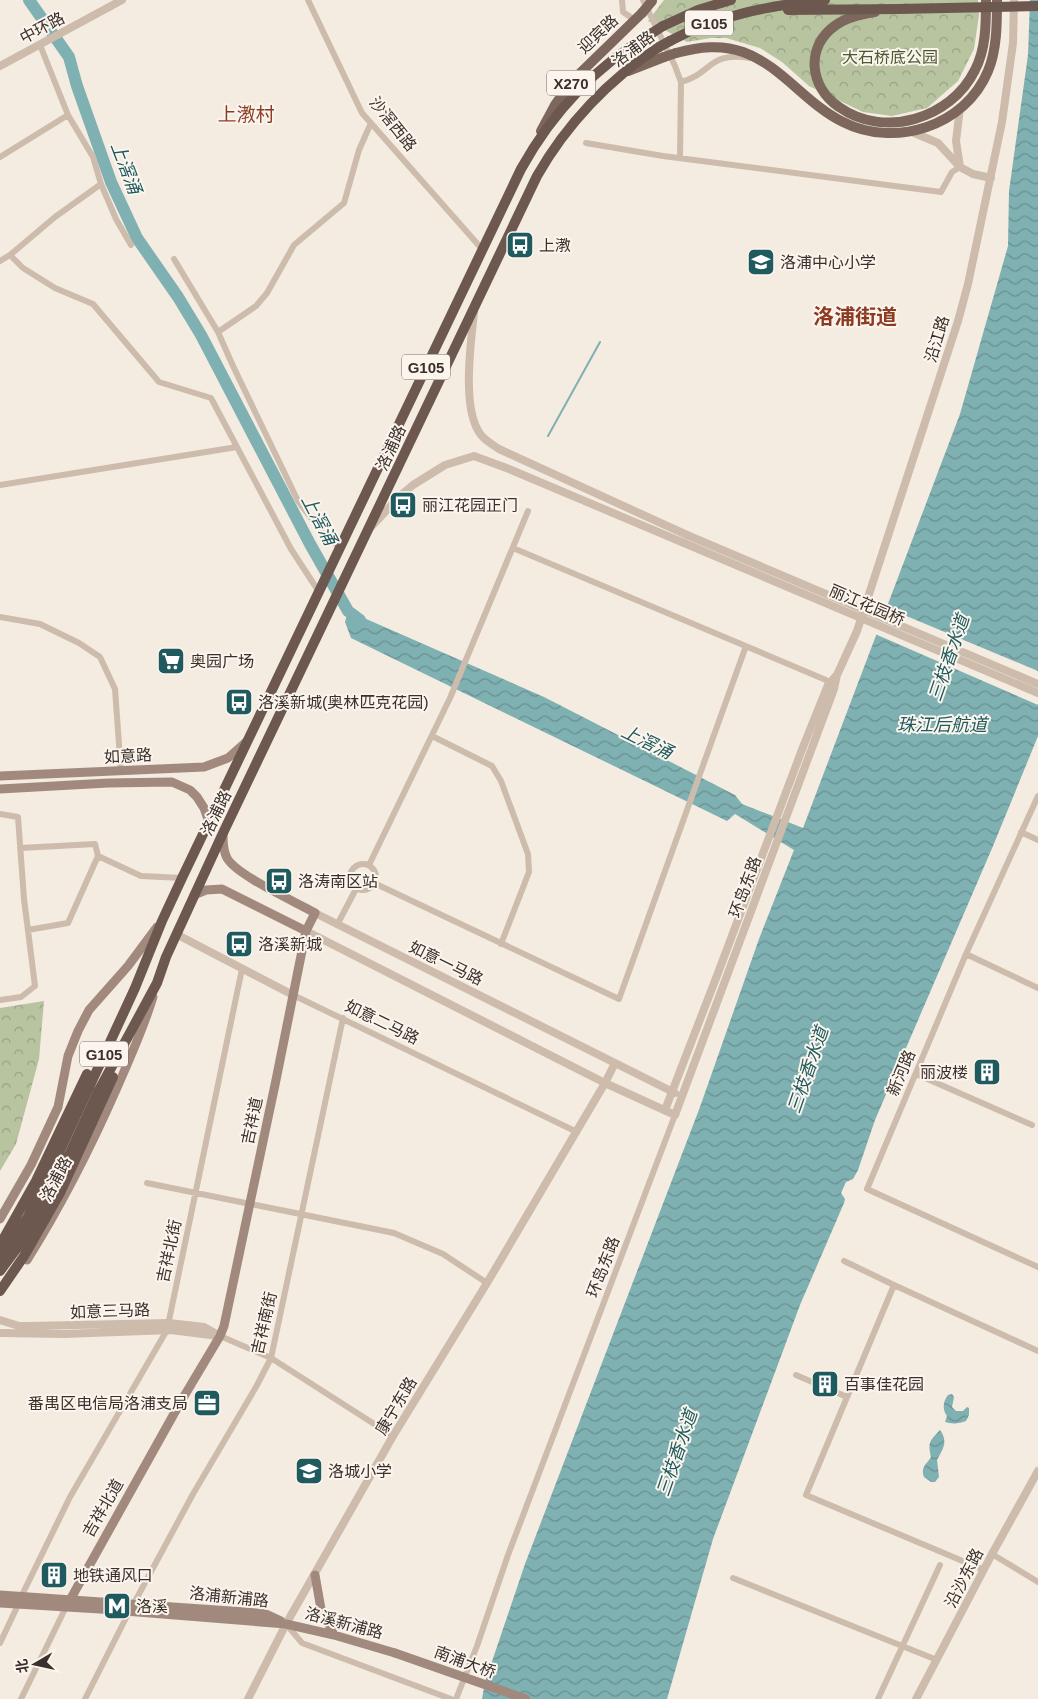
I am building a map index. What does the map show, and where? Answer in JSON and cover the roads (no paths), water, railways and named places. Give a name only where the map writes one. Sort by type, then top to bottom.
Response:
[{"type":"highway","name":"洛浦路","points":[[162,921],[521,169],[544,132],[567,102],[617,56],[663,26],[698,10],[731,0]]},
{"type":"highway","name":"洛浦路","points":[[157,983],[176,934],[223,833],[530,190],[553,150],[583,113],[627,72],[661,52],[670,40],[707,24],[749,12],[825,0]]},
{"type":"highway","name":"G105","points":[[898,9],[1038,6]]},
{"type":"highway","name":"洛浦路","points":[[749,12],[898,9]]},
{"type":"highway","points":[[1,1294],[24,1256],[48,1187],[135,973],[162,921]]},
{"type":"highway","points":[[0,1271],[17,1248],[157,983]]},
{"type":"highway","points":[[0,1245],[48,1187]]},
{"type":"highway","points":[[0,1259],[48,1187]]},
{"type":"main road","name":"迎宾路","points":[[521,169],[566,88],[639,17],[649,0]]},
{"type":"main road","points":[[898,9],[868,13],[843,21],[828,32],[819,44],[814,65],[818,84],[828,99],[848,113],[874,121],[900,122],[927,115],[950,102],[967,83],[980,59],[985,29],[986,0]]},
{"type":"main road","points":[[661,52],[676,53],[719,47],[743,52],[763,61],[822,109],[848,125],[878,133],[912,132],[937,124],[960,108],[978,88],[988,70],[996,33],[997,0]]},
{"type":"main road","name":"如意路","points":[[0,776],[204,767],[228,758],[248,740]]},
{"type":"main road","name":"如意路","points":[[0,789],[172,782],[190,790],[197,797],[204,808],[209,822]]},
{"type":"main road","name":"如意一马路","points":[[223,833],[223,847],[226,857],[238,871],[316,913]]},
{"type":"main road","points":[[194,895],[206,890],[222,889],[306,931]]},
{"type":"main road","name":"吉祥道","points":[[220,1336],[227,1315],[306,931],[316,913]]},
{"type":"main road","name":"洛浦路","points":[[0,1219],[31,1165],[58,1107],[68,1056],[89,1010],[128,966],[162,921]]},
{"type":"main road","name":"洛浦路","points":[[1,1294],[24,1264],[52,1219],[90,1148],[138,1040],[157,983]]},
{"type":"main road","name":"吉祥北道","points":[[68,1603],[180,1402],[220,1336]]},
{"type":"main road","points":[[315,1574],[321,1609],[334,1635]]},
{"type":"main road","name":"洛浦新浦路","points":[[0,1595],[131,1608],[266,1614],[286,1624]]},
{"type":"main road","name":"洛浦新浦路","points":[[0,1603],[18,1605],[68,1603]]},
{"type":"main road","name":"洛溪新浦路","points":[[286,1624],[334,1635],[395,1653]]},
{"type":"main road","name":"南浦大桥","points":[[395,1653],[526,1699]]},
{"type":"street","name":"中环路","points":[[0,66],[122,0]]},
{"type":"street","name":"沙滘西路","points":[[308,0],[362,113],[482,249]]},
{"type":"street","points":[[615,0],[623,12],[639,17]]},
{"type":"street","points":[[622,0],[623,12]]},
{"type":"street","points":[[649,0],[681,82],[680,158]]},
{"type":"street","name":"沿江路","points":[[772,842],[834,689],[837,675],[857,631],[958,321],[991,178],[1008,81],[1013,43],[1014,0]]},
{"type":"street","points":[[40,45],[68,116],[93,157],[101,184],[131,245]]},
{"type":"street","points":[[681,82],[691,80],[716,60],[732,56],[763,61]]},
{"type":"street","points":[[960,108],[956,140],[960,167]]},
{"type":"street","points":[[0,158],[68,116]]},
{"type":"street","points":[[218,332],[256,306],[267,293],[294,245],[344,203],[359,150],[371,123]]},
{"type":"street","points":[[912,132],[938,143],[960,167],[973,174],[991,178]]},
{"type":"street","points":[[586,143],[680,158],[941,192],[952,172],[960,167]]},
{"type":"street","points":[[0,261],[10,255],[55,217],[101,184]]},
{"type":"street","points":[[10,255],[23,268],[55,288],[93,304],[159,382],[211,398],[291,549],[319,592]]},
{"type":"street","points":[[174,259],[218,332],[298,501],[328,540],[340,546]]},
{"type":"street","name":"丽江花园桥","points":[[476,304],[469,355],[468,388],[475,423],[480,434],[489,443],[687,535],[1038,684]]},
{"type":"street","points":[[0,485],[237,447]]},
{"type":"street","name":"丽江花园桥","points":[[368,530],[413,485],[445,465],[474,456],[509,468],[1038,693]]},
{"type":"street","points":[[369,865],[454,690],[528,511]]},
{"type":"street","points":[[513,548],[826,680]]},
{"type":"street","points":[[0,617],[40,624],[78,643],[100,657],[115,689],[121,772]]},
{"type":"street","points":[[374,883],[619,999],[746,646]]},
{"type":"street","points":[[432,736],[492,766],[501,781],[528,854],[529,872],[501,944]]},
{"type":"street","name":"新河路","points":[[1038,796],[966,954],[867,1189],[1038,1267]]},
{"type":"street","points":[[0,814],[18,817],[35,986],[21,997],[0,1000]]},
{"type":"street","points":[[1021,832],[1038,840]]},
{"type":"street","name":"环岛东路","points":[[672,1092],[772,842]]},
{"type":"street","name":"环岛东路","points":[[456,1699],[477,1646],[508,1554],[675,1116],[772,842]]},
{"type":"street","points":[[20,848],[95,844],[98,856],[68,923],[28,930]]},
{"type":"street","points":[[98,856],[141,876],[182,878]]},
{"type":"street","points":[[359,864],[369,865],[375,873],[374,883],[366,890],[356,888],[350,881],[351,870],[359,864]]},
{"type":"street","points":[[337,925],[356,888]]},
{"type":"street","name":"如意一马路","points":[[316,913],[682,1096]]},
{"type":"street","points":[[306,931],[605,1084],[675,1116]]},
{"type":"street","name":"如意二马路","points":[[176,934],[293,995],[576,1132]]},
{"type":"street","points":[[966,954],[1038,988]]},
{"type":"street","name":"吉祥北街","points":[[22,1596],[70,1497],[168,1326],[242,969]]},
{"type":"street","name":"吉祥南街","points":[[86,1699],[131,1608],[193,1494],[247,1404],[271,1358],[343,1018]]},
{"type":"street","name":"康宁东路","points":[[248,1699],[286,1624],[393,1436],[487,1283],[605,1084],[615,1063]]},
{"type":"street","points":[[916,1074],[1032,1125]]},
{"type":"street","points":[[665,1110],[672,1092]]},
{"type":"street","points":[[147,1183],[394,1233],[443,1254],[487,1283]]},
{"type":"street","points":[[844,1261],[1038,1351]]},
{"type":"street","points":[[894,1285],[806,1496],[984,1570]]},
{"type":"street","name":"如意三马路","points":[[0,1320],[19,1326],[204,1327],[271,1358],[393,1436]]},
{"type":"street","name":"如意三马路","points":[[0,1333],[64,1334],[168,1326]]},
{"type":"street","points":[[796,1375],[847,1397]]},
{"type":"street","name":"沿沙东路","points":[[916,1699],[1038,1470]]},
{"type":"street","points":[[992,1554],[1038,1582]]},
{"type":"street","points":[[878,1699],[940,1565]]},
{"type":"street","points":[[732,1578],[937,1660]]},
{"type":"street","name":"吉祥北道","points":[[21,1699],[68,1603]]},
{"type":"street","points":[[0,1643],[18,1605]]},
{"type":"street","points":[[286,1624],[302,1643],[451,1699]]},
{"type":"water","name":"珠江后航道","points":[[1030,0],[1038,0],[1038,736],[993,846],[875,1120],[858,1170],[853,1179],[846,1182],[841,1193],[845,1199],[844,1203],[800,1305],[713,1539],[667,1699],[482,1699],[485,1682],[525,1564],[700,1107],[759,939],[794,850],[735,814],[727,821],[351,638],[345,622],[348,611],[544,697],[735,795],[742,804],[803,828],[960,414],[1008,246],[1009,191],[1028,55]]},
{"type":"water","points":[[952,1394],[954,1397],[952,1407],[956,1411],[963,1411],[967,1407],[969,1408],[969,1415],[966,1421],[961,1423],[945,1422],[947,1416],[944,1411],[944,1403],[946,1397]]},
{"type":"water","points":[[940,1430],[943,1434],[944,1442],[943,1449],[937,1460],[939,1477],[935,1482],[931,1482],[924,1477],[923,1471],[924,1466],[931,1457],[929,1447],[931,1441]]},
{"type":"waterway","name":"上滘涌","points":[[29,0],[69,57],[77,86],[111,182],[137,238],[178,297],[201,335],[310,544],[348,611],[360,620]]},
{"type":"waterway","points":[[548,436],[600,342]]},
{"type":"place","name":"上漖","points":[[520,245]]},
{"type":"place","name":"洛浦中心小学","points":[[761,262]]},
{"type":"place","name":"丽江花园正门","points":[[403,505]]},
{"type":"place","name":"奥园广场","points":[[171,661]]},
{"type":"place","name":"洛溪新城(奥林匹克花园)","points":[[239,702]]},
{"type":"place","name":"洛涛南区站","points":[[279,881]]},
{"type":"place","name":"洛溪新城","points":[[239,944]]},
{"type":"place","name":"丽波楼","points":[[987,1072]]},
{"type":"place","name":"百事佳花园","points":[[825,1384]]},
{"type":"place","name":"番禺区电信局洛浦支局","points":[[207,1403]]},
{"type":"place","name":"洛城小学","points":[[309,1471]]},
{"type":"place","name":"地铁通风口","points":[[54,1575]]},
{"type":"place","name":"洛溪","points":[[117,1606]]},
{"type":"district","name":"上漖村","points":[[246,114]]},
{"type":"district","name":"洛浦街道","points":[[855,316]]},
{"type":"park label","name":"大石桥底公园","points":[[890,57]]},
{"type":"water label","name":"三枝香水道","points":[[949,658]]},
{"type":"water label","name":"三枝香水道","points":[[808,1070]]},
{"type":"water label","name":"三枝香水道","points":[[677,1453]]}]
